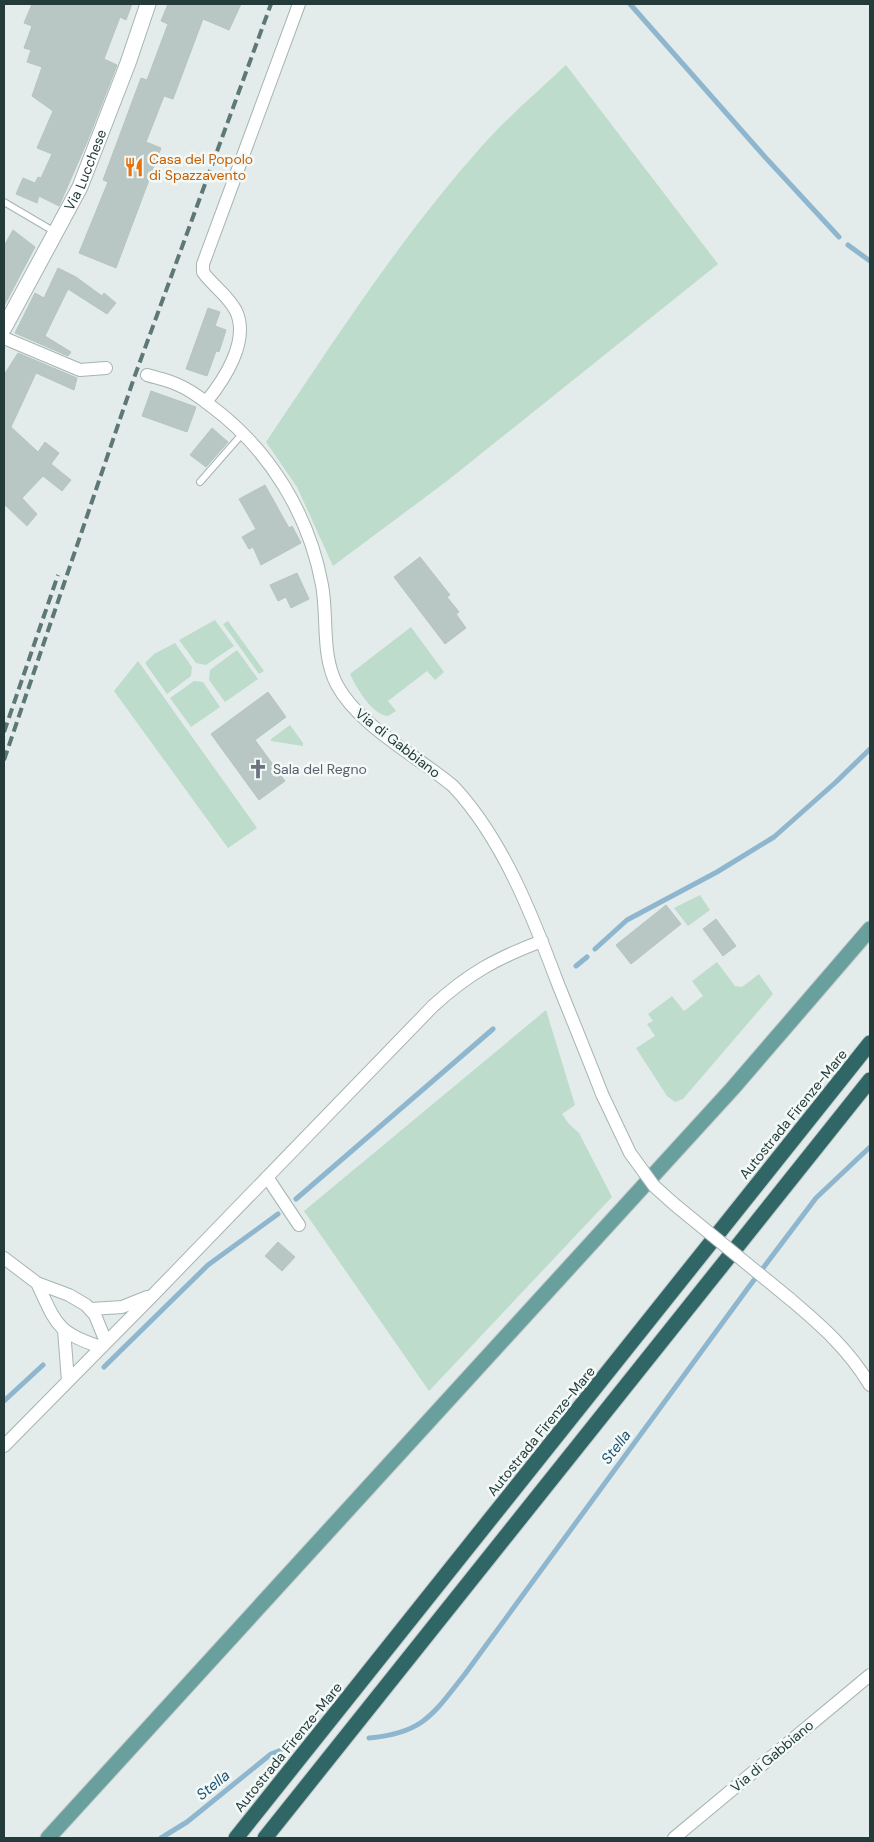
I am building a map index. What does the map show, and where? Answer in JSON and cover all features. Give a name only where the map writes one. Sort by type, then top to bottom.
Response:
[{"type":"highway","name":"Autostrada Firenze-Mare","points":[[236,1838],[870,1043]]},
{"type":"highway","points":[[265,1838],[870,1080]]},
{"type":"main road","points":[[48,1838],[733,1088],[870,929]]},
{"type":"street","name":"Via Lucchese","points":[[4,328],[80,187],[128,64],[148,4]]},
{"type":"street","points":[[206,402],[221,383],[230,366],[238,340],[239,323],[236,311],[230,302],[203,272],[203,264],[299,4]]},
{"type":"street","points":[[4,338],[80,370],[106,368]]},
{"type":"street","name":"Via di Gabbiano","points":[[147,375],[178,384],[206,402],[242,433],[276,471],[311,539],[322,584],[329,659],[337,686],[351,706],[371,724],[440,775],[464,798],[495,843],[542,941],[602,1094],[630,1153],[654,1186],[674,1204],[827,1329],[846,1351],[870,1385]]},
{"type":"street","points":[[4,1446],[445,995],[493,962],[542,941]]},
{"type":"street","points":[[267,1178],[299,1225]]},
{"type":"street","points":[[4,1258],[37,1283],[75,1297],[91,1309],[99,1322],[104,1345]]},
{"type":"street","points":[[37,1283],[55,1319],[64,1330],[76,1338],[104,1345]]},
{"type":"street","points":[[91,1309],[122,1307],[154,1294]]},
{"type":"street","points":[[64,1330],[68,1381]]},
{"type":"street","name":"Via di Gabbiano","points":[[674,1838],[870,1675]]},
{"type":"lane","points":[[4,202],[56,232]]},
{"type":"lane","points":[[200,482],[242,433]]},
{"type":"lane","points":[[228,1838],[267,1800]]},
{"type":"green space","points":[[566,65],[718,264],[447,481],[333,566],[297,487],[266,442],[343,328],[423,217],[491,136]]},
{"type":"green space","points":[[215,620],[234,646],[206,665],[196,663],[179,640]]},
{"type":"green space","points":[[228,621],[264,671],[259,674],[223,624]]},
{"type":"green space","points":[[411,627],[444,672],[435,680],[427,671],[388,701],[396,711],[388,716],[376,711],[365,700],[350,674]]},
{"type":"green space","points":[[175,643],[192,667],[191,676],[167,694],[145,663],[154,654]]},
{"type":"green space","points":[[237,650],[258,679],[225,702],[209,680],[210,670]]},
{"type":"green space","points":[[138,661],[257,828],[228,848],[114,691]]},
{"type":"green space","points":[[194,681],[203,682],[220,707],[191,727],[170,698]]},
{"type":"green space","points":[[290,725],[303,743],[303,746],[271,741],[271,739]]},
{"type":"green space","points":[[700,895],[710,910],[688,926],[674,908]]},
{"type":"green space","points":[[717,962],[735,986],[742,987],[759,974],[773,994],[683,1099],[675,1102],[667,1096],[636,1048],[655,1036],[647,1024],[653,1021],[648,1014],[672,996],[684,1011],[703,996],[692,981]]},
{"type":"green space","points":[[546,1010],[575,1105],[562,1114],[579,1133],[612,1197],[429,1391],[304,1211]]},
{"type":"building","points":[[32,4],[132,4],[126,20],[120,17],[104,59],[117,65],[87,142],[59,206],[39,196],[37,203],[16,194],[23,178],[35,183],[38,177],[41,178],[52,154],[37,148],[53,111],[32,96],[42,67],[27,62],[31,50],[24,48],[32,26],[24,23]]},
{"type":"building","points":[[168,4],[241,4],[229,30],[203,19],[173,99],[164,96],[146,142],[161,148],[116,268],[79,253],[108,182],[103,180],[141,78],[147,80],[168,24],[161,21]]},
{"type":"building","points":[[13,230],[35,247],[4,306],[4,246]]},
{"type":"building","points":[[58,268],[76,277],[102,296],[104,293],[116,303],[107,314],[68,289],[45,336],[71,352],[68,356],[15,333],[35,293],[44,298]]},
{"type":"building","points":[[208,308],[220,312],[215,326],[226,330],[219,352],[216,351],[207,376],[186,369]]},
{"type":"building","points":[[18,353],[77,378],[74,390],[36,373],[11,427],[38,452],[45,442],[59,453],[51,464],[71,480],[62,491],[43,476],[22,498],[37,514],[27,526],[4,504],[4,375]]},
{"type":"building","points":[[151,391],[196,407],[187,432],[142,416]]},
{"type":"building","points":[[212,428],[228,442],[206,467],[190,455]]},
{"type":"building","points":[[265,485],[289,528],[292,526],[301,543],[261,565],[253,547],[249,549],[242,537],[256,529],[239,499]]},
{"type":"building","points":[[420,557],[450,595],[447,597],[459,612],[456,614],[466,628],[445,644],[394,577]]},
{"type":"building","points":[[297,573],[309,599],[291,608],[286,597],[278,601],[270,585]]},
{"type":"building","points":[[268,692],[286,717],[255,740],[285,781],[259,800],[211,734]]},
{"type":"building","points":[[666,905],[681,924],[631,964],[616,945]]},
{"type":"building","points":[[716,919],[736,946],[723,956],[703,929]]},
{"type":"building","points":[[278,1242],[295,1257],[282,1271],[265,1256]]},
{"type":"waterway","points":[[630,4],[765,157],[839,237]]},
{"type":"waterway","points":[[848,245],[870,261]]},
{"type":"waterway","points":[[595,949],[627,920],[717,872],[774,837],[870,749]]},
{"type":"waterway","points":[[576,966],[587,957]]},
{"type":"waterway","points":[[296,1199],[493,1029]]},
{"type":"waterway","name":"Stella","points":[[369,1738],[403,1732],[426,1719],[435,1711],[465,1674],[816,1198],[870,1147]]},
{"type":"waterway","points":[[104,1367],[208,1265],[278,1214]]},
{"type":"waterway","points":[[4,1401],[43,1365]]},
{"type":"waterway","name":"Stella","points":[[161,1838],[187,1822],[271,1754],[281,1750]]},
{"type":"railway","points":[[4,760],[134,378],[271,4]]},
{"type":"railway","points":[[4,732],[58,575]]},
{"type":"place","name":"Casa del Popolo di Spazzavento","points":[[134,167]]},
{"type":"place","name":"Sala del Regno","points":[[258,769]]}]
